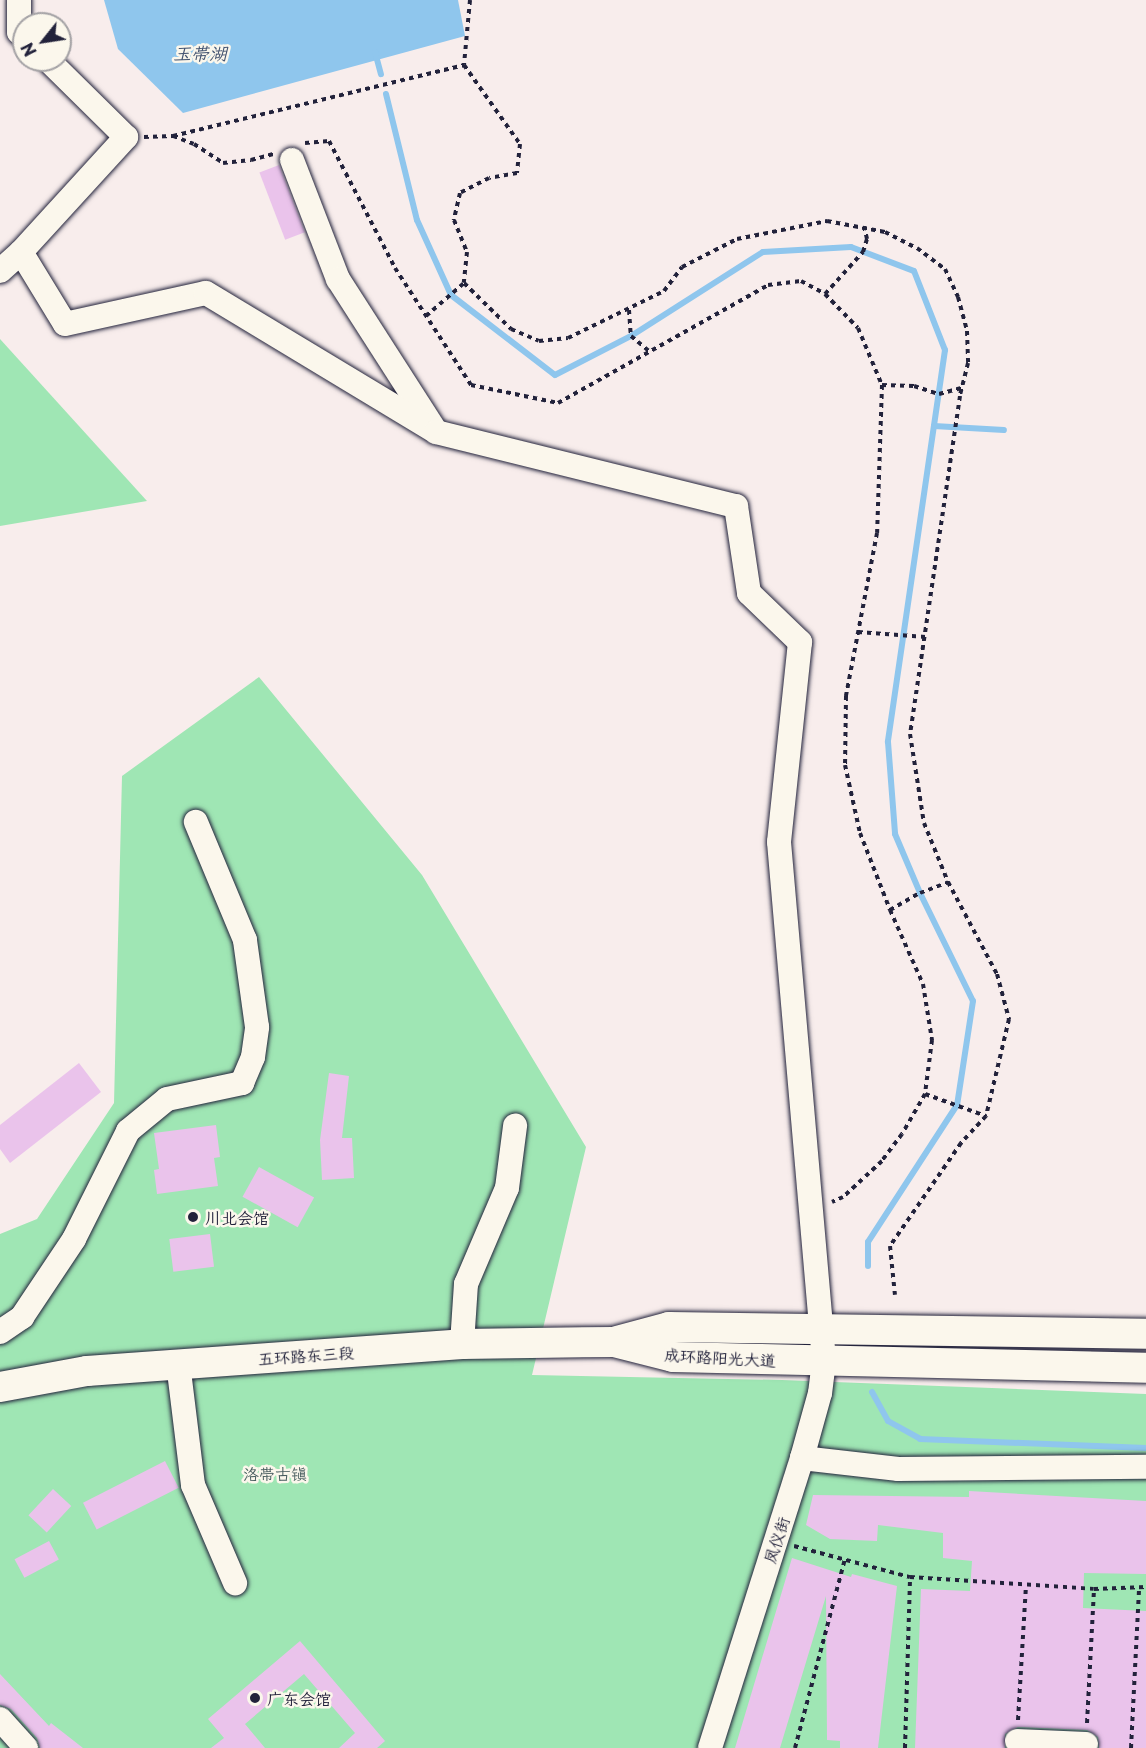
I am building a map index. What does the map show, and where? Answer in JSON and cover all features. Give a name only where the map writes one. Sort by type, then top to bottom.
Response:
[{"type":"main road","name":"成环路阳光大道","points":[[614,1342],[669,1327],[1145,1331]]},
{"type":"main road","name":"成环路阳光大道","points":[[614,1342],[673,1357],[1146,1368]]},
{"type":"main road","name":"五环路东三段","points":[[0,1387],[87,1371],[178,1363],[462,1344],[614,1342]]},
{"type":"street","points":[[0,272],[126,137],[60,72]]},
{"type":"street","points":[[292,152],[338,279],[436,432]]},
{"type":"street","points":[[21,252],[65,324],[206,293],[436,432]]},
{"type":"street","name":"凤仪街","points":[[436,432],[736,506],[749,593],[800,642],[779,842],[824,1361],[820,1393],[802,1458],[710,1748]]},
{"type":"street","points":[[0,1332],[22,1317],[74,1239],[128,1131],[167,1099],[242,1083],[254,1057],[257,1027],[245,940],[196,822]]},
{"type":"street","points":[[462,1344],[465,1284],[507,1188],[515,1126]]},
{"type":"street","points":[[178,1363],[193,1485],[235,1583]]},
{"type":"street","points":[[802,1458],[897,1469],[1146,1467]]},
{"type":"street","points":[[0,1719],[26,1748]]},
{"type":"street","points":[[1017,1741],[1086,1744]]},
{"type":"path","points":[[426,316],[464,283],[467,252],[454,220],[460,193],[489,178],[517,173],[520,144],[465,65],[470,0]]},
{"type":"path","points":[[126,137],[173,136],[465,65]]},
{"type":"path","points":[[173,136],[194,144],[223,163],[292,152],[329,141]]},
{"type":"path","points":[[464,283],[511,329],[539,341],[568,338],[664,291],[682,267],[737,239],[827,221],[864,226],[885,232],[917,248],[945,269],[958,297],[967,331],[968,363],[960,396],[955,444],[910,734],[924,823],[948,882],[997,974],[1009,1019],[986,1116],[961,1143],[890,1246],[895,1295]]},
{"type":"path","points":[[825,294],[864,252],[867,239],[864,226]]},
{"type":"path","points":[[629,310],[631,336],[649,351]]},
{"type":"path","points":[[882,385],[914,386],[939,394],[962,388]]},
{"type":"path","points":[[858,632],[926,637]]},
{"type":"path","points":[[890,910],[920,893],[948,882]]},
{"type":"path","points":[[925,1094],[986,1116]]},
{"type":"path","points":[[776,1541],[910,1577],[1094,1589],[1146,1587]]},
{"type":"path","points":[[795,1748],[845,1559]]},
{"type":"path","points":[[905,1748],[910,1577]]},
{"type":"path","points":[[1017,1741],[1026,1586]]},
{"type":"path","points":[[1131,1748],[1139,1588]]},
{"type":"path","points":[[1086,1744],[1094,1589]]},
{"type":"green space","points":[[0,339],[147,501],[0,526]]},
{"type":"green space","name":"洛带古镇","points":[[259,677],[422,875],[586,1147],[532,1375],[782,1380],[1146,1394],[1146,1748],[0,1748],[0,1234],[37,1219],[114,1103],[122,776]]},
{"type":"water","name":"玉带湖","points":[[104,0],[458,0],[465,36],[183,113],[118,49]]},
{"type":"building","points":[[279,165],[305,232],[285,240],[259,173]]},
{"type":"building","points":[[79,1063],[101,1092],[10,1163],[0,1149],[0,1125]]},
{"type":"building","points":[[329,1073],[349,1076],[342,1138],[352,1138],[354,1178],[322,1180],[320,1140]]},
{"type":"building","points":[[216,1125],[220,1157],[214,1158],[218,1186],[157,1194],[154,1170],[159,1169],[154,1133]]},
{"type":"building","points":[[259,1167],[314,1198],[298,1227],[243,1197]]},
{"type":"building","points":[[210,1234],[214,1267],[173,1272],[169,1239]]},
{"type":"building","points":[[165,1461],[179,1488],[97,1529],[83,1503]]},
{"type":"building","points":[[53,1489],[71,1506],[47,1532],[28,1515]]},
{"type":"building","points":[[969,1491],[1146,1501],[1146,1574],[1084,1573],[1083,1608],[1146,1611],[1146,1748],[1099,1748],[1098,1737],[1087,1730],[1018,1727],[1005,1734],[1005,1748],[915,1748],[921,1589],[970,1591],[972,1561],[943,1558],[943,1533],[878,1525],[877,1541],[830,1539],[806,1525],[813,1495],[969,1497]]},
{"type":"building","points":[[49,1541],[59,1560],[24,1578],[15,1559]]},
{"type":"building","points":[[792,1558],[851,1577],[852,1574],[897,1586],[878,1748],[840,1748],[840,1741],[827,1740],[826,1596],[780,1748],[735,1748]]},
{"type":"building","name":"广东会馆","points":[[300,1641],[385,1741],[377,1748],[339,1748],[355,1733],[304,1674],[245,1724],[265,1748],[211,1748],[224,1738],[208,1719]]},
{"type":"building","points":[[0,1674],[49,1726],[51,1723],[83,1748],[40,1748],[37,1738],[11,1709],[0,1705]]},
{"type":"waterway","points":[[375,52],[381,74]]},
{"type":"waterway","points":[[386,94],[417,220],[451,295],[555,375],[631,336],[763,252],[851,247],[914,271],[945,350],[888,742],[895,834],[920,893],[973,1001],[957,1105],[868,1242],[868,1266]]},
{"type":"waterway","points":[[934,426],[1004,430]]},
{"type":"waterway","points":[[872,1392],[888,1421],[920,1439],[1146,1448]]},
{"type":"place","name":"川北会馆","points":[[193,1217]]},
{"type":"place","name":"广东会馆","points":[[255,1698]]}]
